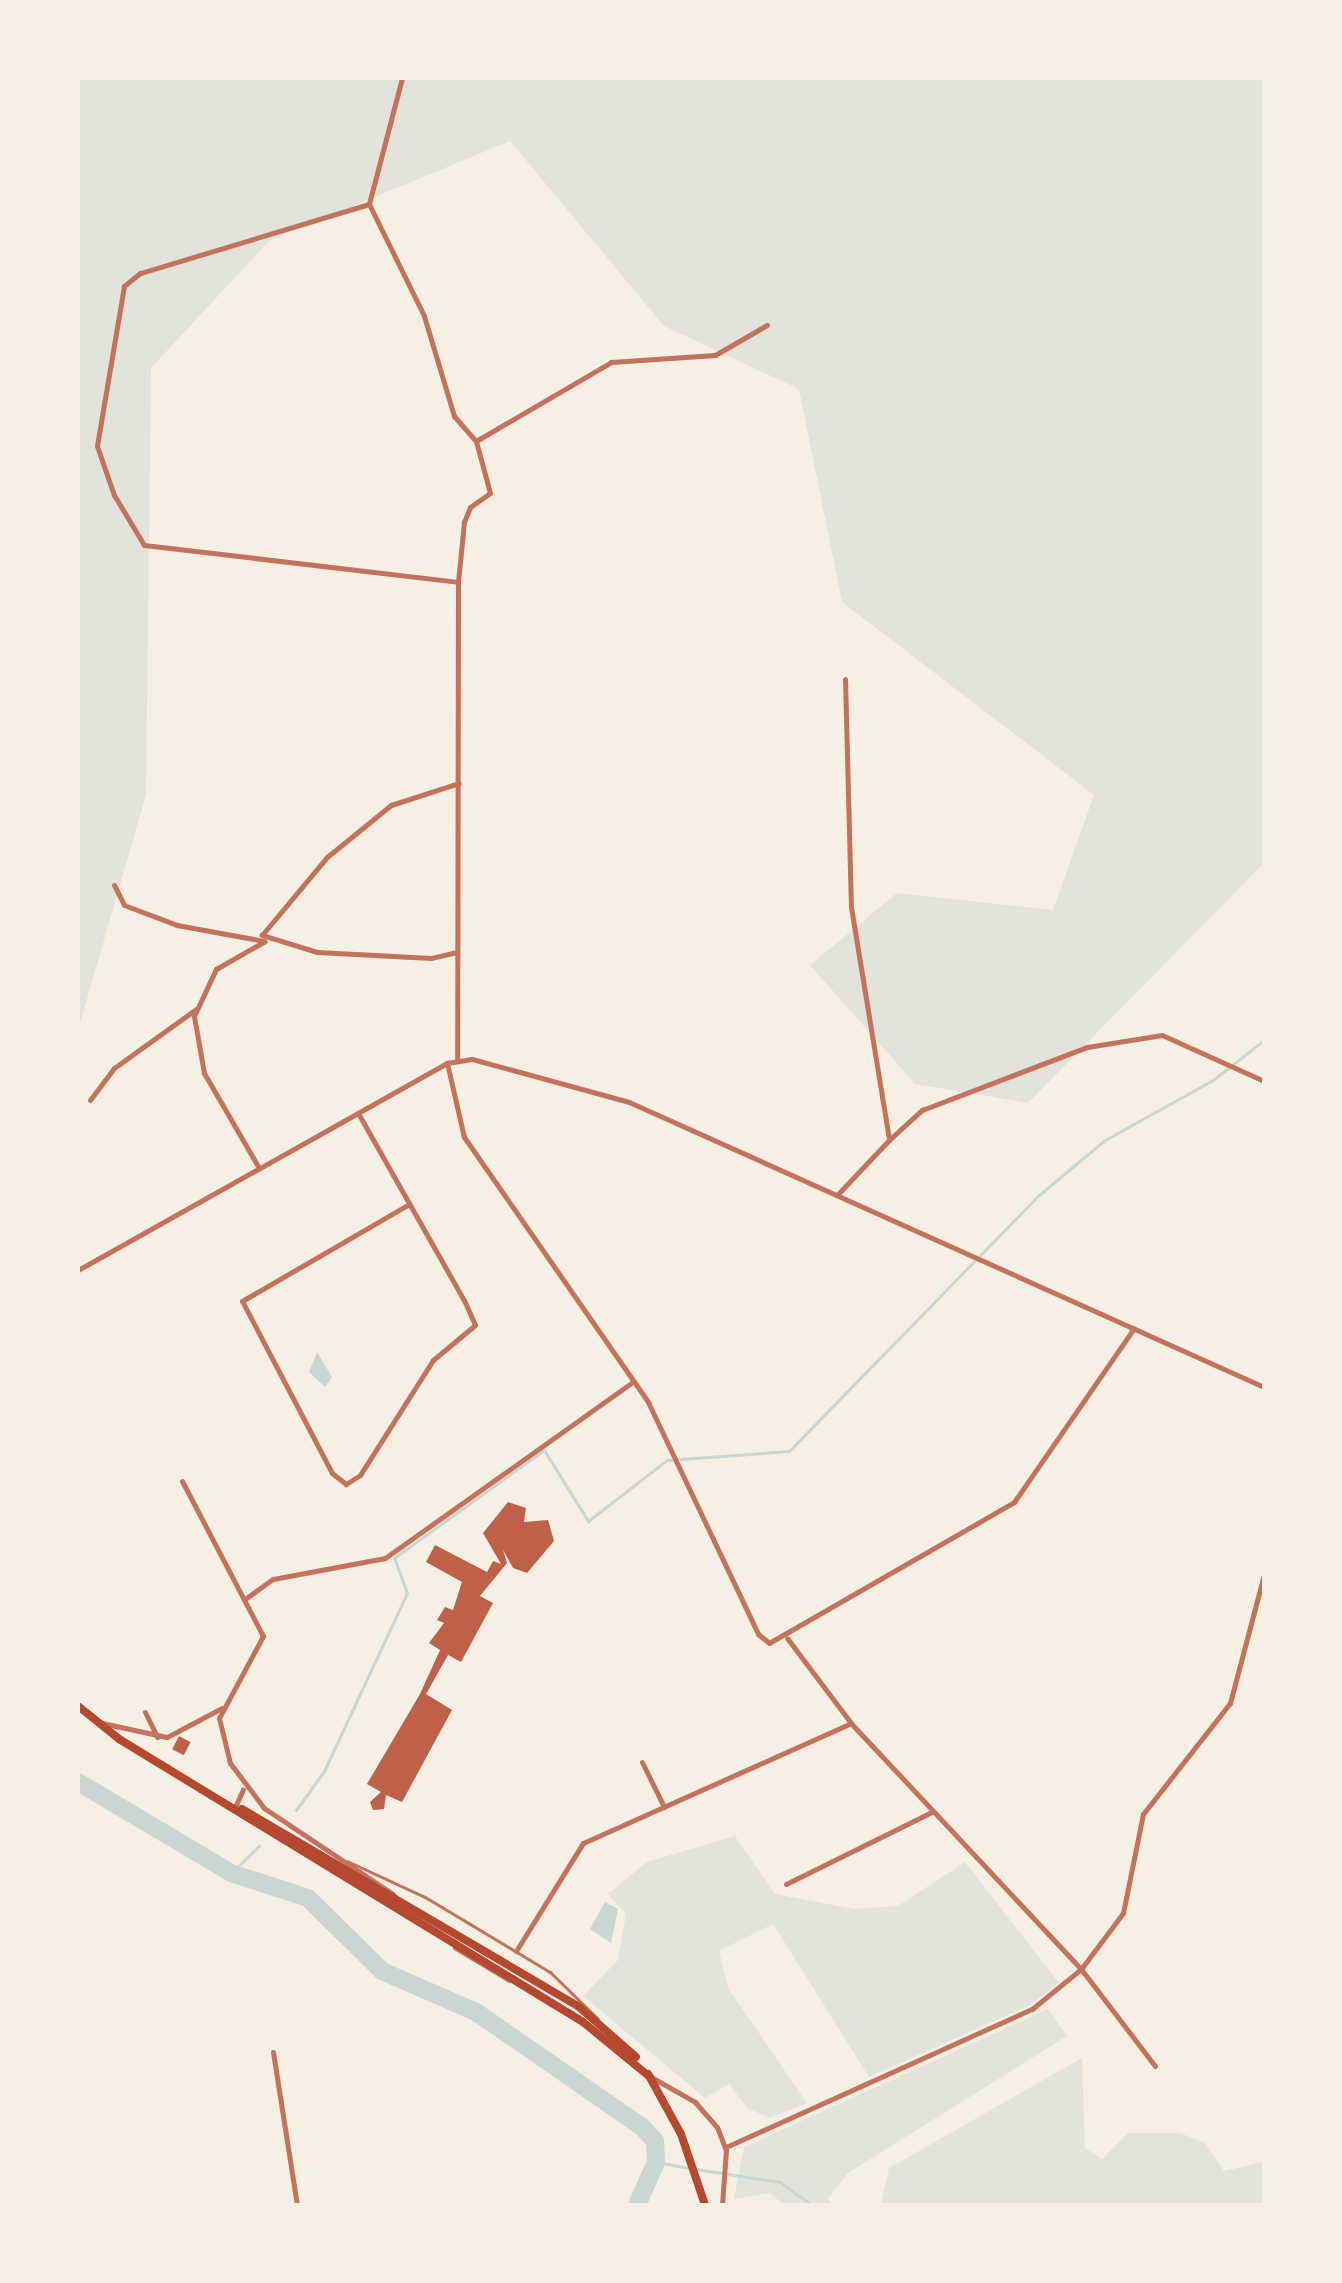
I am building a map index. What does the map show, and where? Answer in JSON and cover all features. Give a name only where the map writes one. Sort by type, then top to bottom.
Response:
[{"type":"main road","points":[[78,1706],[95,1722],[602,2035],[650,2077]]},
{"type":"main road","points":[[202,1788],[396,1896],[612,2033],[650,2077],[683,2141],[705,2205]]},
{"type":"street","points":[[402,78],[369,204],[424,316],[454,416],[476,441],[490,493],[464,522],[458,582],[457,1059]]},
{"type":"street","points":[[369,204],[140,273],[124,286],[97,446],[114,495],[144,545],[458,582]]},
{"type":"street","points":[[476,441],[611,362],[715,355],[767,325]]},
{"type":"street","points":[[845,679],[851,907],[889,1140]]},
{"type":"street","points":[[265,941],[265,929],[327,857],[369,822],[391,805],[459,783]]},
{"type":"street","points":[[114,885],[124,905],[177,925],[335,953],[457,952]]},
{"type":"street","points":[[90,1100],[114,1068],[197,1009],[216,969],[265,941]]},
{"type":"street","points":[[197,1009],[204,1073],[259,1168]]},
{"type":"street","points":[[837,1195],[922,1110],[1087,1047],[1162,1035],[1229,1062],[1264,1081]]},
{"type":"street","points":[[78,1270],[457,1059],[610,1094],[1264,1387]]},
{"type":"street","points":[[447,1063],[464,1137],[634,1381],[676,1456],[758,1634],[769,1643],[787,1638],[1014,1502],[1134,1328]]},
{"type":"street","points":[[358,1113],[409,1204],[475,1325],[433,1360],[360,1475],[342,1483],[242,1306],[249,1295],[409,1204]]},
{"type":"street","points":[[245,1599],[273,1579],[385,1558],[634,1381]]},
{"type":"street","points":[[182,1481],[245,1599],[263,1640],[223,1708],[218,1734],[242,1785],[244,1800],[236,1805]]},
{"type":"street","points":[[726,2147],[1032,2009],[1081,1969],[1123,1913],[1143,1814],[1230,1703],[1264,1574]]},
{"type":"street","points":[[787,1638],[851,1723],[1081,1969],[1155,2066]]},
{"type":"street","points":[[95,1722],[157,1738],[223,1708]]},
{"type":"street","points":[[145,1712],[157,1738]]},
{"type":"street","points":[[516,1951],[583,1843],[851,1723]]},
{"type":"street","points":[[642,1762],[664,1807]]},
{"type":"street","points":[[242,1785],[273,1815],[356,1865],[396,1896]]},
{"type":"street","points":[[786,1884],[932,1812]]},
{"type":"street","points":[[273,2052],[297,2205]]},
{"type":"street","points":[[650,2077],[702,2107],[726,2147],[722,2205]]},
{"type":"lane","points":[[309,1846],[356,1865],[516,1951],[554,1975],[612,2033]]},
{"type":"shaded area","points":[[78,78],[1264,78],[1264,863],[1028,1103],[915,1084],[810,965],[897,893],[1053,910],[1094,795],[842,602],[799,389],[664,326],[510,141],[269,241],[151,368],[146,795],[78,1030]]},
{"type":"shaded area","points":[[317,1352],[332,1377],[325,1387],[309,1372]]},
{"type":"shaded area","points":[[735,1836],[775,1894],[854,1909],[898,1906],[965,1862],[1059,1983],[1030,2005],[869,2077],[773,1924],[719,1951],[728,1988],[807,2103],[770,2118],[747,2108],[729,2084],[705,2098],[583,1996],[618,1960],[626,1914],[608,1894],[647,1862]]},
{"type":"shaded area","points":[[605,1902],[618,1909],[611,1943],[590,1929]]},
{"type":"shaded area","points":[[1048,2009],[1067,2036],[848,2173],[828,2199],[834,2205],[784,2205],[770,2193],[734,2199],[744,2147]]},
{"type":"shaded area","points":[[1082,2058],[1085,2148],[1102,2159],[1128,2133],[1180,2133],[1205,2143],[1224,2171],[1264,2162],[1263,2205],[881,2205],[889,2168]]},
{"type":"building","points":[[508,1502],[526,1508],[524,1522],[548,1520],[554,1541],[527,1573],[513,1568],[503,1550],[507,1563],[480,1596],[493,1603],[461,1662],[448,1655],[426,1694],[452,1710],[402,1802],[386,1795],[384,1809],[373,1810],[370,1802],[381,1792],[367,1784],[420,1694],[440,1650],[429,1643],[444,1623],[437,1620],[445,1607],[453,1610],[462,1582],[426,1562],[435,1545],[487,1572],[493,1561],[501,1564],[483,1533]]},
{"type":"building","points":[[179,1736],[191,1742],[184,1755],[172,1749]]},
{"type":"waterway","points":[[296,1810],[324,1771],[407,1593],[394,1558],[544,1450],[588,1521],[667,1460],[789,1451],[1039,1195],[1105,1140],[1213,1080],[1264,1040]]},
{"type":"waterway","points":[[78,1782],[231,1873],[308,1898],[382,1971],[476,2012],[642,2127],[655,2141],[656,2162],[637,2205]]},
{"type":"waterway","points":[[231,1873],[259,1846]]},
{"type":"waterway","points":[[656,2162],[689,2168]]},
{"type":"waterway","points":[[696,2169],[780,2182],[812,2205]]}]
